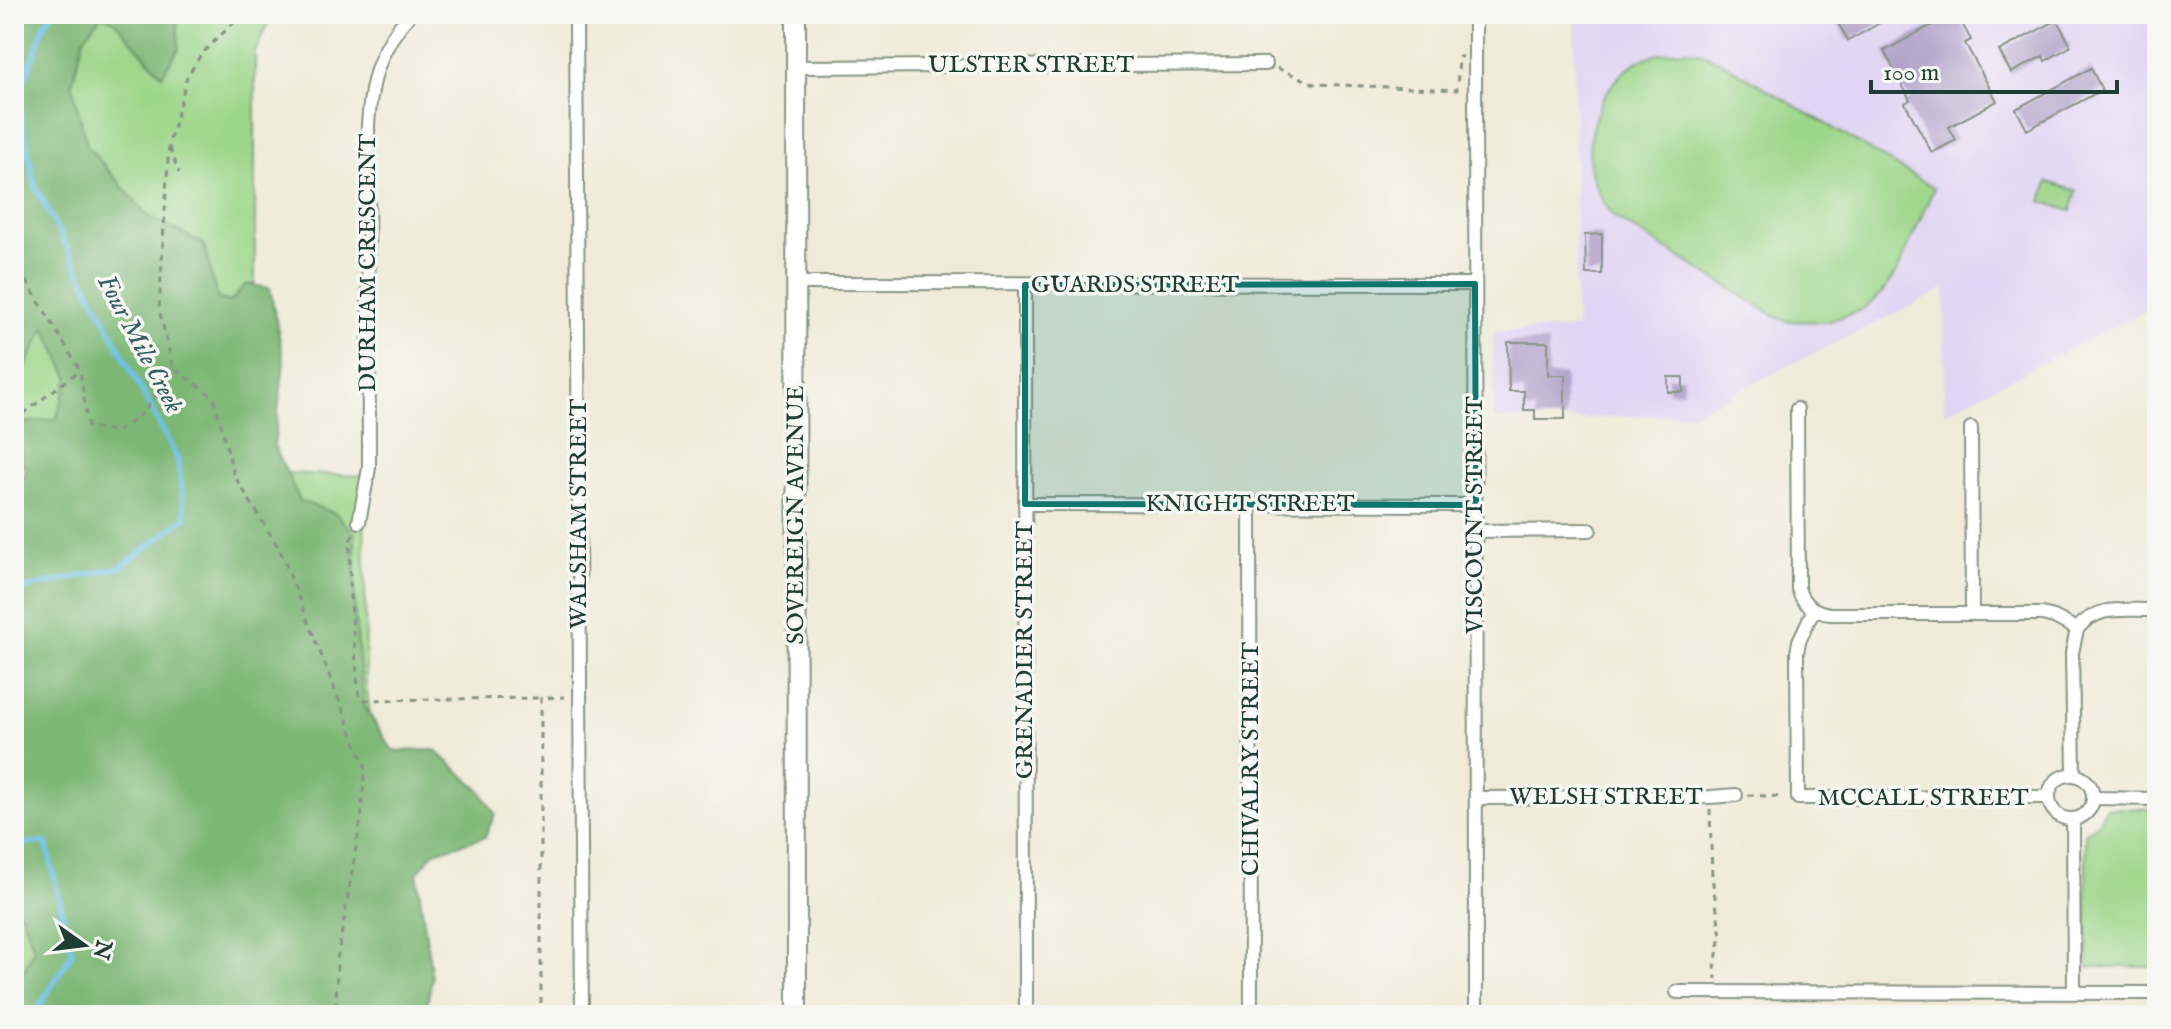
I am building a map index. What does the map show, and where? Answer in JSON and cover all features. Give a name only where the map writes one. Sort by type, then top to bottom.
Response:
[{"type":"street","name":"DURHAM CRESCENT","points":[[359,522],[369,468],[368,125],[371,87],[380,57],[398,27],[410,14]]},
{"type":"street","name":"WALSHAM STREET","points":[[576,14],[582,1015]]},
{"type":"street","name":"SOVEREIGN AVENUE","points":[[796,14],[797,1015]]},
{"type":"street","name":"VISCOUNT STREET","points":[[1475,14],[1476,1015]]},
{"type":"street","name":"ULSTER STREET","points":[[796,67],[1266,64]]},
{"type":"street","name":"GUARDS STREET","points":[[796,283],[1475,284]]},
{"type":"street","name":"GRENADIER STREET","points":[[1025,285],[1026,1015]]},
{"type":"street","points":[[1797,409],[1800,598],[1814,609],[1830,614],[2042,614],[2077,629]]},
{"type":"street","points":[[1971,428],[1972,612]]},
{"type":"street","name":"CHIVALRY STREET","points":[[1250,503],[1251,1015]]},
{"type":"street","name":"KNIGHT STREET","points":[[1025,504],[1476,505]]},
{"type":"street","points":[[1476,531],[1590,530]]},
{"type":"street","name":"MCCALL STREET","points":[[1814,609],[1799,641],[1797,653],[1798,798],[2048,797]]},
{"type":"street","points":[[2074,774],[2072,653],[2077,629],[2085,619],[2105,609],[2157,610]]},
{"type":"street","points":[[2074,774],[2088,782],[2094,798],[2087,813],[2073,820],[2056,814],[2048,797],[2056,780],[2074,774]]},
{"type":"street","name":"WELSH STREET","points":[[1476,798],[1736,795]]},
{"type":"street","points":[[2094,798],[2157,799]]},
{"type":"street","points":[[2073,820],[2074,991]]},
{"type":"street","points":[[1677,992],[2157,993]]},
{"type":"path","points":[[243,14],[202,53],[187,77],[169,144],[159,309],[173,368],[214,397],[234,475],[280,550],[365,766],[361,819],[337,960],[336,1015]]},
{"type":"path","points":[[1266,64],[1315,84],[1457,90],[1459,57],[1475,58]]},
{"type":"path","points":[[169,144],[179,173]]},
{"type":"path","points":[[14,260],[80,370],[88,427],[118,431],[144,412],[173,368]]},
{"type":"path","points":[[14,421],[80,370]]},
{"type":"path","points":[[359,522],[350,541],[350,594],[359,696],[365,700],[564,697]]},
{"type":"path","points":[[541,698],[541,1015]]},
{"type":"path","points":[[1736,795],[1798,798]]},
{"type":"path","points":[[1711,797],[1712,877],[1721,937],[1715,968],[1719,994]]},
{"type":"highlighted area","points":[[1475,284],[1476,505],[1025,504],[1025,285]]},
{"type":"shaded area","points":[[1574,14],[2157,14],[2157,305],[1944,413],[1945,289],[1694,413],[1566,420],[1494,419],[1493,331],[1576,329]]},
{"type":"green space","points":[[14,14],[272,14],[255,52],[255,472],[364,476],[366,681],[405,1015],[14,1015],[14,590],[167,439],[14,437]]},
{"type":"green space","points":[[14,14],[177,14],[179,48],[162,75],[114,21],[101,16],[84,38],[72,83],[87,146],[148,216],[204,244],[217,298],[230,302],[246,284],[270,288],[284,363],[274,446],[300,501],[335,513],[355,534],[355,618],[364,706],[393,751],[435,750],[480,790],[495,814],[485,837],[434,852],[417,873],[432,978],[425,1015],[14,1015],[14,991],[34,949],[21,914],[14,911],[14,492],[25,474],[14,424],[56,419],[69,377],[45,328],[26,366],[14,375]]},
{"type":"green space","points":[[1686,50],[1721,62],[1934,188],[1897,272],[1873,302],[1859,311],[1827,322],[1787,321],[1614,217],[1599,193],[1590,166],[1591,135],[1601,104],[1618,77],[1630,67],[1654,55]]},
{"type":"green space","points":[[2048,182],[2077,191],[2071,211],[2042,201]]},
{"type":"green space","points":[[2106,808],[2157,809],[2157,967],[2088,967],[2085,832],[2098,823]]},
{"type":"building","points":[[1833,14],[1896,14],[1848,41]]},
{"type":"building","points":[[1957,14],[1971,40],[1965,43],[1997,101],[1949,127],[1956,140],[1932,153],[1905,103],[1910,100],[1884,51]]},
{"type":"building","points":[[2057,20],[2071,46],[2045,61],[2043,56],[2011,73],[1999,51]]},
{"type":"building","points":[[2091,68],[2102,90],[2027,130],[2016,109]]},
{"type":"building","points":[[1602,234],[1602,274],[1586,274],[1585,235]]},
{"type":"building","points":[[1508,342],[1548,342],[1548,375],[1565,375],[1565,419],[1535,419],[1535,410],[1524,410],[1524,391],[1509,391]]},
{"type":"building","points":[[1668,377],[1683,377],[1683,392],[1668,392]]},
{"type":"waterway","name":"Four Mile Creek","points":[[14,591],[121,567],[185,518],[178,460],[35,186],[18,99],[45,24],[52,14]]},
{"type":"waterway","name":"Four Mile Creek","points":[[14,844],[46,842],[72,953],[34,1015]]}]
